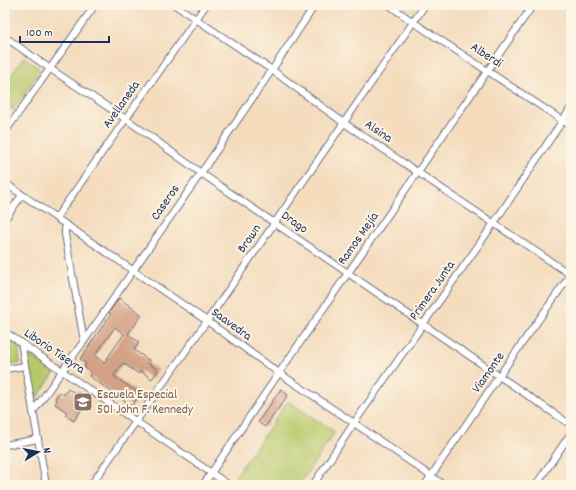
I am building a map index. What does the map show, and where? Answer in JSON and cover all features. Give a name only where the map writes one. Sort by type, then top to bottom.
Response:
[{"type":"street","points":[[5,132],[95,5]]},
{"type":"street","name":"Alsina","points":[[175,5],[272,70],[418,173],[571,275]]},
{"type":"street","name":"Avellaneda","points":[[56,218],[206,5]]},
{"type":"street","name":"Caseros","points":[[34,412],[201,173],[315,5]]},
{"type":"street","name":"Alberdi","points":[[389,5],[571,126]]},
{"type":"street","name":"Brown","points":[[91,485],[207,321],[425,5]]},
{"type":"street","name":"Ramos Mejía","points":[[202,485],[534,5]]},
{"type":"street","name":"Drago","points":[[5,37],[126,119],[201,173],[348,274],[571,425]]},
{"type":"street","name":"Primera Junta","points":[[313,485],[354,423],[494,223],[571,108]]},
{"type":"street","name":"Saavedra","points":[[5,183],[207,321],[279,373],[444,485]]},
{"type":"street","points":[[5,219],[22,195]]},
{"type":"street","points":[[65,225],[64,234],[84,341]]},
{"type":"street","name":"Viamonte","points":[[425,485],[499,376],[571,275]]},
{"type":"street","points":[[5,324],[6,332]]},
{"type":"street","name":"Liborio Tiseyra","points":[[6,332],[229,485]]},
{"type":"street","points":[[21,342],[46,485]]},
{"type":"street","points":[[5,369],[25,366]]},
{"type":"street","points":[[536,485],[571,433]]},
{"type":"street","points":[[5,445],[38,439]]},
{"type":"green space","points":[[24,57],[41,70],[13,110],[5,104],[5,84]]},
{"type":"green space","points":[[5,336],[18,344],[20,363],[5,366]]},
{"type":"green space","points":[[25,351],[55,372],[35,401]]},
{"type":"green space","points":[[288,401],[335,432],[299,485],[245,485],[235,477]]},
{"type":"building","points":[[119,298],[142,315],[128,334],[139,342],[134,350],[150,361],[148,363],[158,370],[152,379],[141,371],[139,374],[123,363],[114,376],[140,394],[132,406],[89,376],[91,372],[84,367],[86,364],[80,359],[111,314],[109,313]],"holes":[[[115,327],[124,334],[104,363],[95,356]]]},
{"type":"building","points":[[68,389],[77,394],[78,392],[88,399],[74,421],[65,415],[67,412],[55,404],[57,401],[55,399],[59,392],[64,395]]},
{"type":"building","points":[[281,389],[288,395],[265,427],[258,422]]},
{"type":"place","name":"Escuela Especial 501 John F. Kennedy","points":[[83,402]]}]
